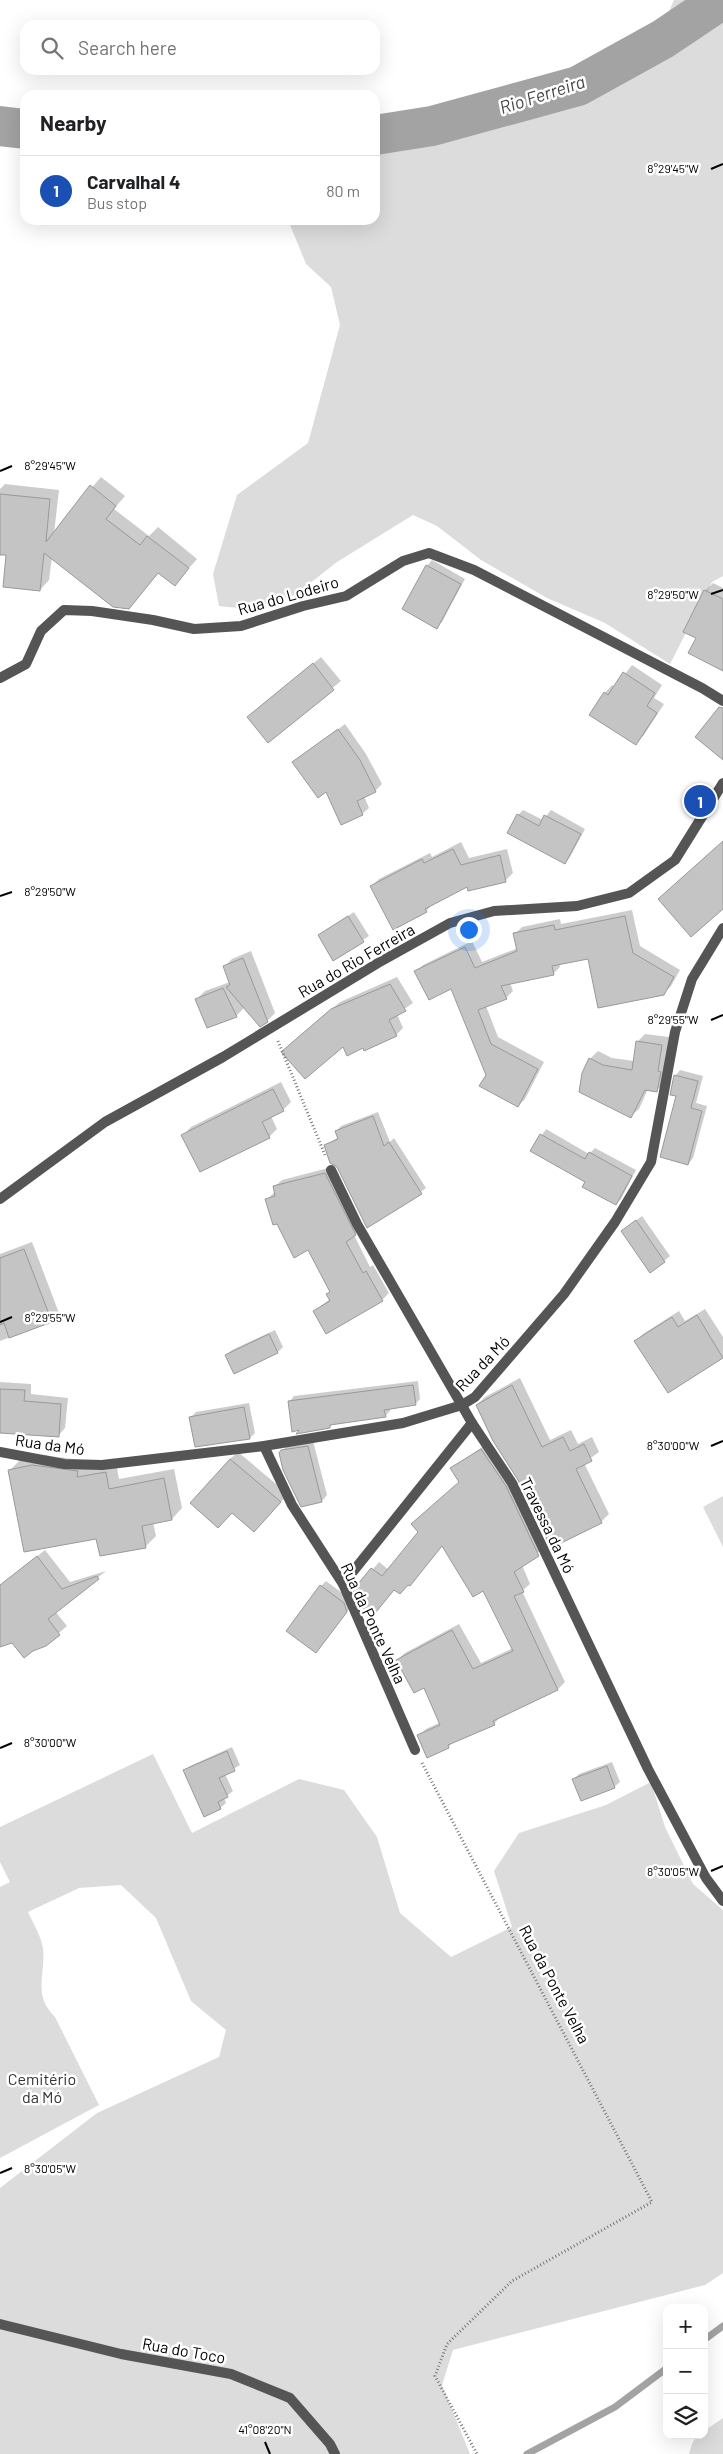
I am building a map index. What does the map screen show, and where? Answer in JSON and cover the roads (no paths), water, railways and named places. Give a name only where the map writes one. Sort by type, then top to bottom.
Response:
[{"type":"street","name":"Rua do Lodeiro","points":[[0,678],[26,664],[41,631],[64,610],[118,614],[194,629],[241,626],[303,606],[346,596],[403,561],[429,553],[474,570],[702,688],[723,701]]},
{"type":"street","name":"Rua do Rio Ferreira","points":[[0,1199],[104,1122],[223,1057],[378,963],[450,923],[494,911],[577,906],[629,893],[676,860],[723,783]]},
{"type":"street","name":"Rua da Mó","points":[[0,1452],[64,1464],[102,1465],[264,1446],[403,1423],[462,1404],[475,1397],[564,1294],[616,1222],[651,1162],[675,1032],[692,979],[723,928]]},
{"type":"street","name":"Travessa da Mó","points":[[331,1170],[357,1224],[472,1423],[512,1483],[648,1769],[706,1878],[723,1901]]},
{"type":"street","points":[[343,1584],[472,1423]]},
{"type":"street","name":"Rua da Ponte Velha","points":[[264,1446],[292,1505],[343,1584],[415,1750]]},
{"type":"street","name":"Rua do Toco","points":[[0,2324],[121,2354],[232,2374],[290,2398],[330,2444],[335,2454]]},
{"type":"waterway","name":"Rio Ferreira","points":[[380,134],[432,126],[578,86],[663,39],[721,0]]},
{"type":"waterway","name":"Rio Ferreira","points":[[0,126],[20,128]]},
{"type":"waterway","points":[[708,2337],[723,2326]]},
{"type":"waterway","points":[[527,2454],[615,2407],[663,2371]]},
{"type":"place","name":"Carvalhal 4","points":[[700,801]]},
{"type":"park label","name":"Cemitério da Mó","points":[[42,2087]]}]
